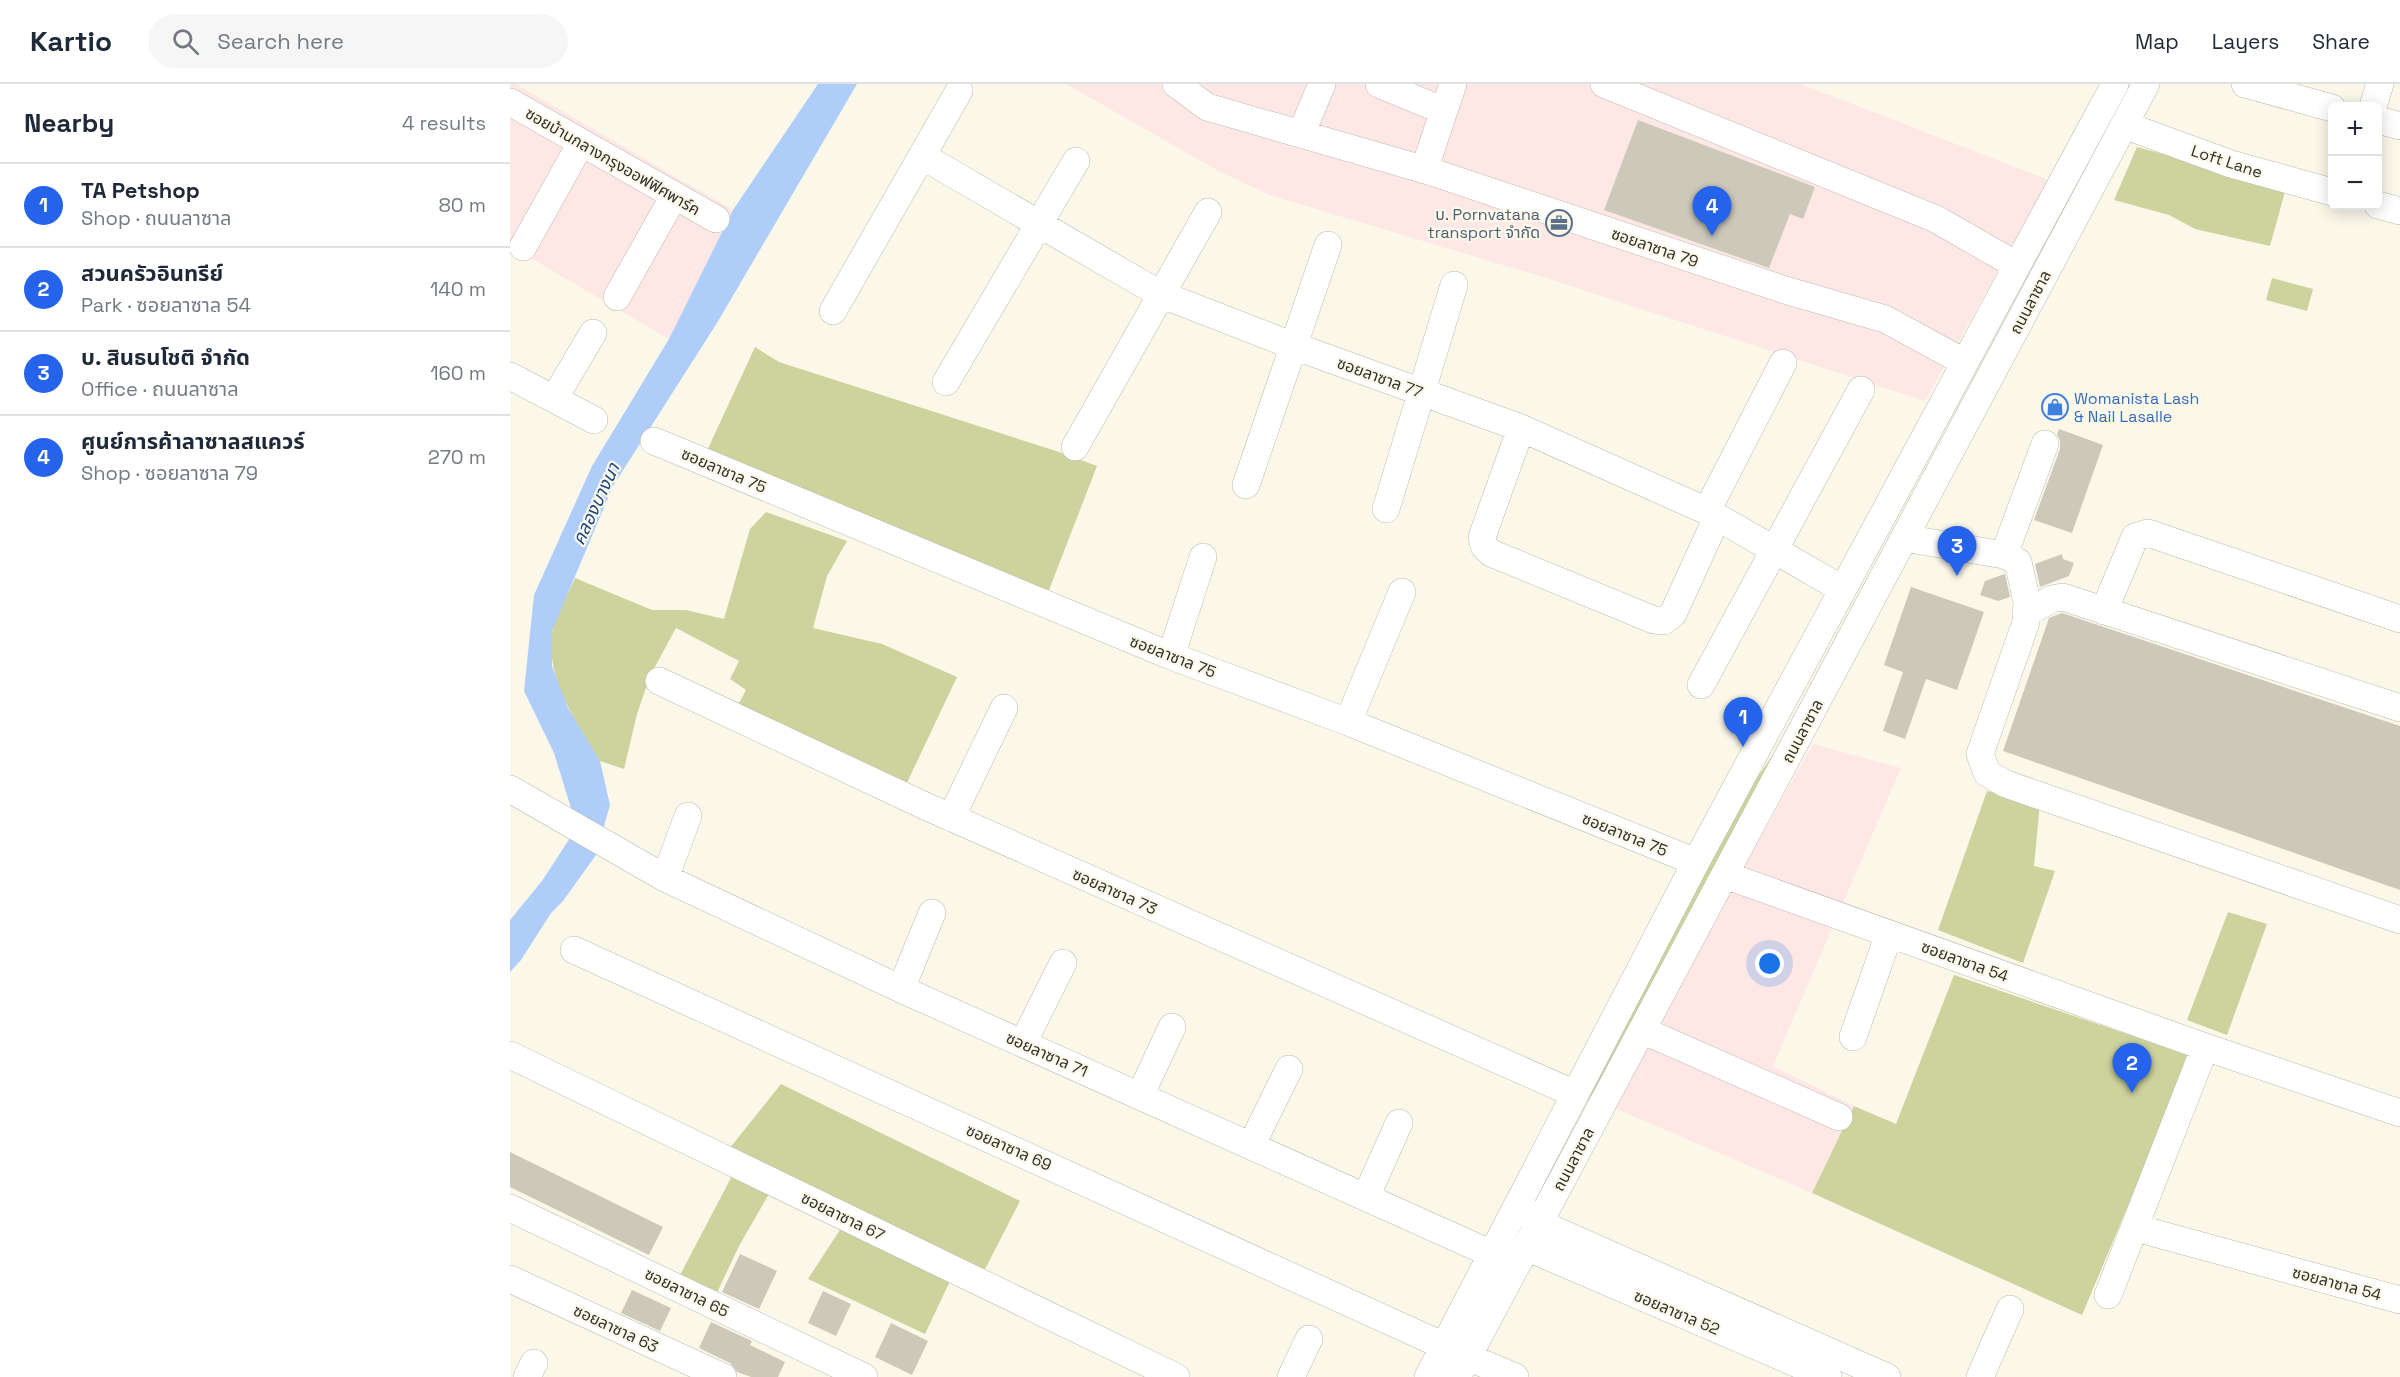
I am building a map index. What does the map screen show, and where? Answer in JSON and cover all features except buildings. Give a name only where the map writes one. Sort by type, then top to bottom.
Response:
[{"type":"street","name":"ซอยลาซาล 79","points":[[1176,84],[1207,107],[1429,171],[1785,290],[1885,319],[1964,363]]},
{"type":"street","points":[[1301,134],[1322,84]]},
{"type":"street","points":[[1379,84],[1444,111]]},
{"type":"street","points":[[1429,171],[1426,164],[1453,84]]},
{"type":"street","points":[[1604,84],[1936,219],[2016,265]]},
{"type":"street","name":"ถนนลาซาล","points":[[1456,1360],[1458,1320],[1523,1192],[1696,862],[2115,84]]},
{"type":"street","points":[[2245,84],[2328,107]]},
{"type":"street","points":[[2374,102],[2380,84]]},
{"type":"street","points":[[2084,141],[2099,134],[2138,88]]},
{"type":"street","name":"ถนนลาซาล","points":[[1428,1377],[1456,1360],[1533,1235],[2124,125],[2138,88]]},
{"type":"street","points":[[833,311],[959,92]]},
{"type":"street","name":"ซอยบ้านกลางกรุงออฟฟิศพาร์ค","points":[[510,102],[716,219]]},
{"type":"street","points":[[2382,121],[2400,126]]},
{"type":"street","name":"Loft Lane","points":[[2124,125],[2230,164],[2328,191]]},
{"type":"street","points":[[523,247],[581,143]]},
{"type":"street","name":"ซอยลาซาล 77","points":[[922,156],[1160,294],[1294,346],[1521,428],[1712,514],[1842,589]]},
{"type":"street","points":[[946,382],[1076,160]]},
{"type":"street","points":[[617,297],[674,196]]},
{"type":"street","points":[[2382,206],[2400,211]]},
{"type":"street","points":[[1075,447],[1208,212]]},
{"type":"street","points":[[1246,485],[1328,245]]},
{"type":"street","points":[[1896,489],[1893,503],[1895,512],[1900,514],[1908,507],[1997,337],[2041,281]]},
{"type":"street","points":[[1386,510],[1454,285]]},
{"type":"street","points":[[554,399],[593,333]]},
{"type":"street","points":[[1521,428],[1482,537],[1484,546],[1491,553],[1654,620],[1664,621],[1673,614],[1712,514],[1784,363]]},
{"type":"street","points":[[510,376],[594,420]]},
{"type":"street","points":[[1701,685],[1861,390]]},
{"type":"street","name":"ซอยลาซาล 75","points":[[654,441],[1171,656],[1348,722],[1696,862]]},
{"type":"street","points":[[2004,555],[2045,444]]},
{"type":"street","points":[[2104,611],[2135,537],[2148,533],[2400,619]]},
{"type":"street","points":[[1904,538],[2004,555],[2018,562],[2027,602],[2026,622],[1980,754],[1987,773],[2006,784],[2400,920]]},
{"type":"street","points":[[1752,759],[1771,744],[1876,552],[1884,543],[1893,543],[1896,552],[1890,565]]},
{"type":"street","points":[[1171,656],[1203,557]]},
{"type":"street","points":[[1348,722],[1402,592]]},
{"type":"street","points":[[2026,613],[2052,599],[2063,597],[2400,708]]},
{"type":"street","name":"ซอยลาซาล 73","points":[[659,681],[951,818],[1575,1094]]},
{"type":"street","points":[[951,818],[1004,708]]},
{"type":"street","name":"ซอยลาซาล 71","points":[[510,789],[665,878],[901,989],[1492,1254]]},
{"type":"street","points":[[665,878],[688,816]]},
{"type":"street","name":"ซอยลาซาล 54","points":[[1725,875],[2205,1047],[2400,1113]]},
{"type":"street","points":[[901,989],[932,913]]},
{"type":"street","points":[[1853,1037],[1889,934]]},
{"type":"street","name":"ซอยลาซาล 69","points":[[574,950],[1456,1360],[1515,1377]]},
{"type":"street","points":[[1023,1044],[1063,963]]},
{"type":"street","points":[[1140,1096],[1172,1027]]},
{"type":"street","points":[[1642,1030],[1839,1116]]},
{"type":"street","points":[[2108,1295],[2205,1047]]},
{"type":"street","name":"ซอยลาซาล 67","points":[[510,1055],[1176,1377]]},
{"type":"street","points":[[1251,1146],[1289,1069]]},
{"type":"street","points":[[1523,1192],[1538,1198],[1543,1193],[1568,1145],[1595,1104],[1610,1091]]},
{"type":"street","points":[[1366,1197],[1399,1123]]},
{"type":"street","points":[[1523,1192],[1533,1235]]},
{"type":"street","name":"ซอยลาซาล 65","points":[[510,1208],[864,1377]]},
{"type":"street","name":"ซอยลาซาล 54","points":[[2136,1228],[2400,1300]]},
{"type":"street","points":[[1458,1320],[1460,1330],[1465,1332],[1477,1316],[1513,1246],[1520,1239],[1533,1235],[1887,1377]]},
{"type":"street","name":"ซอยลาซาล 52","points":[[1533,1235],[1828,1377]]},
{"type":"street","name":"ซอยลาซาล 63","points":[[510,1279],[723,1377]]},
{"type":"street","points":[[1980,1377],[2010,1309]]},
{"type":"street","points":[[1291,1377],[1309,1339]]},
{"type":"street","points":[[1436,1377],[1442,1366],[1456,1360]]},
{"type":"shaded area","points":[[510,84],[516,84],[733,210],[669,339],[510,246]]},
{"type":"shaded area","points":[[1066,84],[1801,84],[2049,180],[1925,401],[1543,277],[1269,195],[1215,169]]},
{"type":"shaded area","points":[[1813,744],[1901,768],[1773,1066],[1854,1106],[1812,1193],[1614,1108],[1659,1018]]},
{"type":"green space","points":[[2137,147],[2286,188],[2270,246],[2195,229],[2169,215],[2114,200]]},
{"type":"green space","points":[[2272,278],[2313,289],[2307,311],[2266,300]]},
{"type":"green space","points":[[755,347],[779,362],[1097,466],[1049,590],[1029,585],[705,455]]},
{"type":"green space","points":[[766,512],[847,541],[827,576],[813,628],[882,644],[957,677],[904,789],[794,738],[739,703],[746,690],[730,679],[739,661],[676,628],[650,676],[637,714],[624,769],[600,761],[565,701],[554,668],[551,651],[552,633],[575,578],[652,610],[686,610],[724,619],[750,529]]},
{"type":"green space","points":[[1778,748],[1609,1069],[1582,1109],[1746,793]]},
{"type":"green space","points":[[1987,791],[2040,803],[2034,866],[2055,871],[2023,963],[1938,930]]},
{"type":"green space","points":[[2228,912],[2267,924],[2227,1035],[2187,1020]]},
{"type":"green space","points":[[1954,975],[2191,1056],[2082,1315],[1812,1193],[1854,1106],[1896,1124]]},
{"type":"green space","points":[[781,1084],[1020,1201],[984,1271],[729,1149]]},
{"type":"green space","points":[[734,1172],[770,1192],[739,1246],[715,1297],[679,1277]]},
{"type":"green space","points":[[843,1225],[951,1279],[925,1334],[808,1279]]},
{"type":"water","name":"คลองบางนา","points":[[818,84],[857,84],[717,323],[613,486],[552,631],[552,666],[568,708],[600,761],[610,805],[596,855],[563,901],[551,913],[521,960],[510,972],[510,920],[542,881],[570,838],[571,808],[554,753],[524,691],[534,595],[592,466],[669,339],[733,210]]},
{"type":"place","name":"บ. Pornvatana transport จำกัด","points":[[1559,223]]},
{"type":"place","name":"ศูนย์การค้าลาซาลสแควร์","points":[[1712,236]]},
{"type":"place","name":"Womanista Lash & Nail Lasalle","points":[[2055,407]]},
{"type":"place","name":"บ. สินธนโชติ จำกัด","points":[[1957,576]]},
{"type":"place","name":"TA Petshop","points":[[1743,747]]},
{"type":"place","name":"สวนครัวอินทรีย์","points":[[2132,1093]]}]
